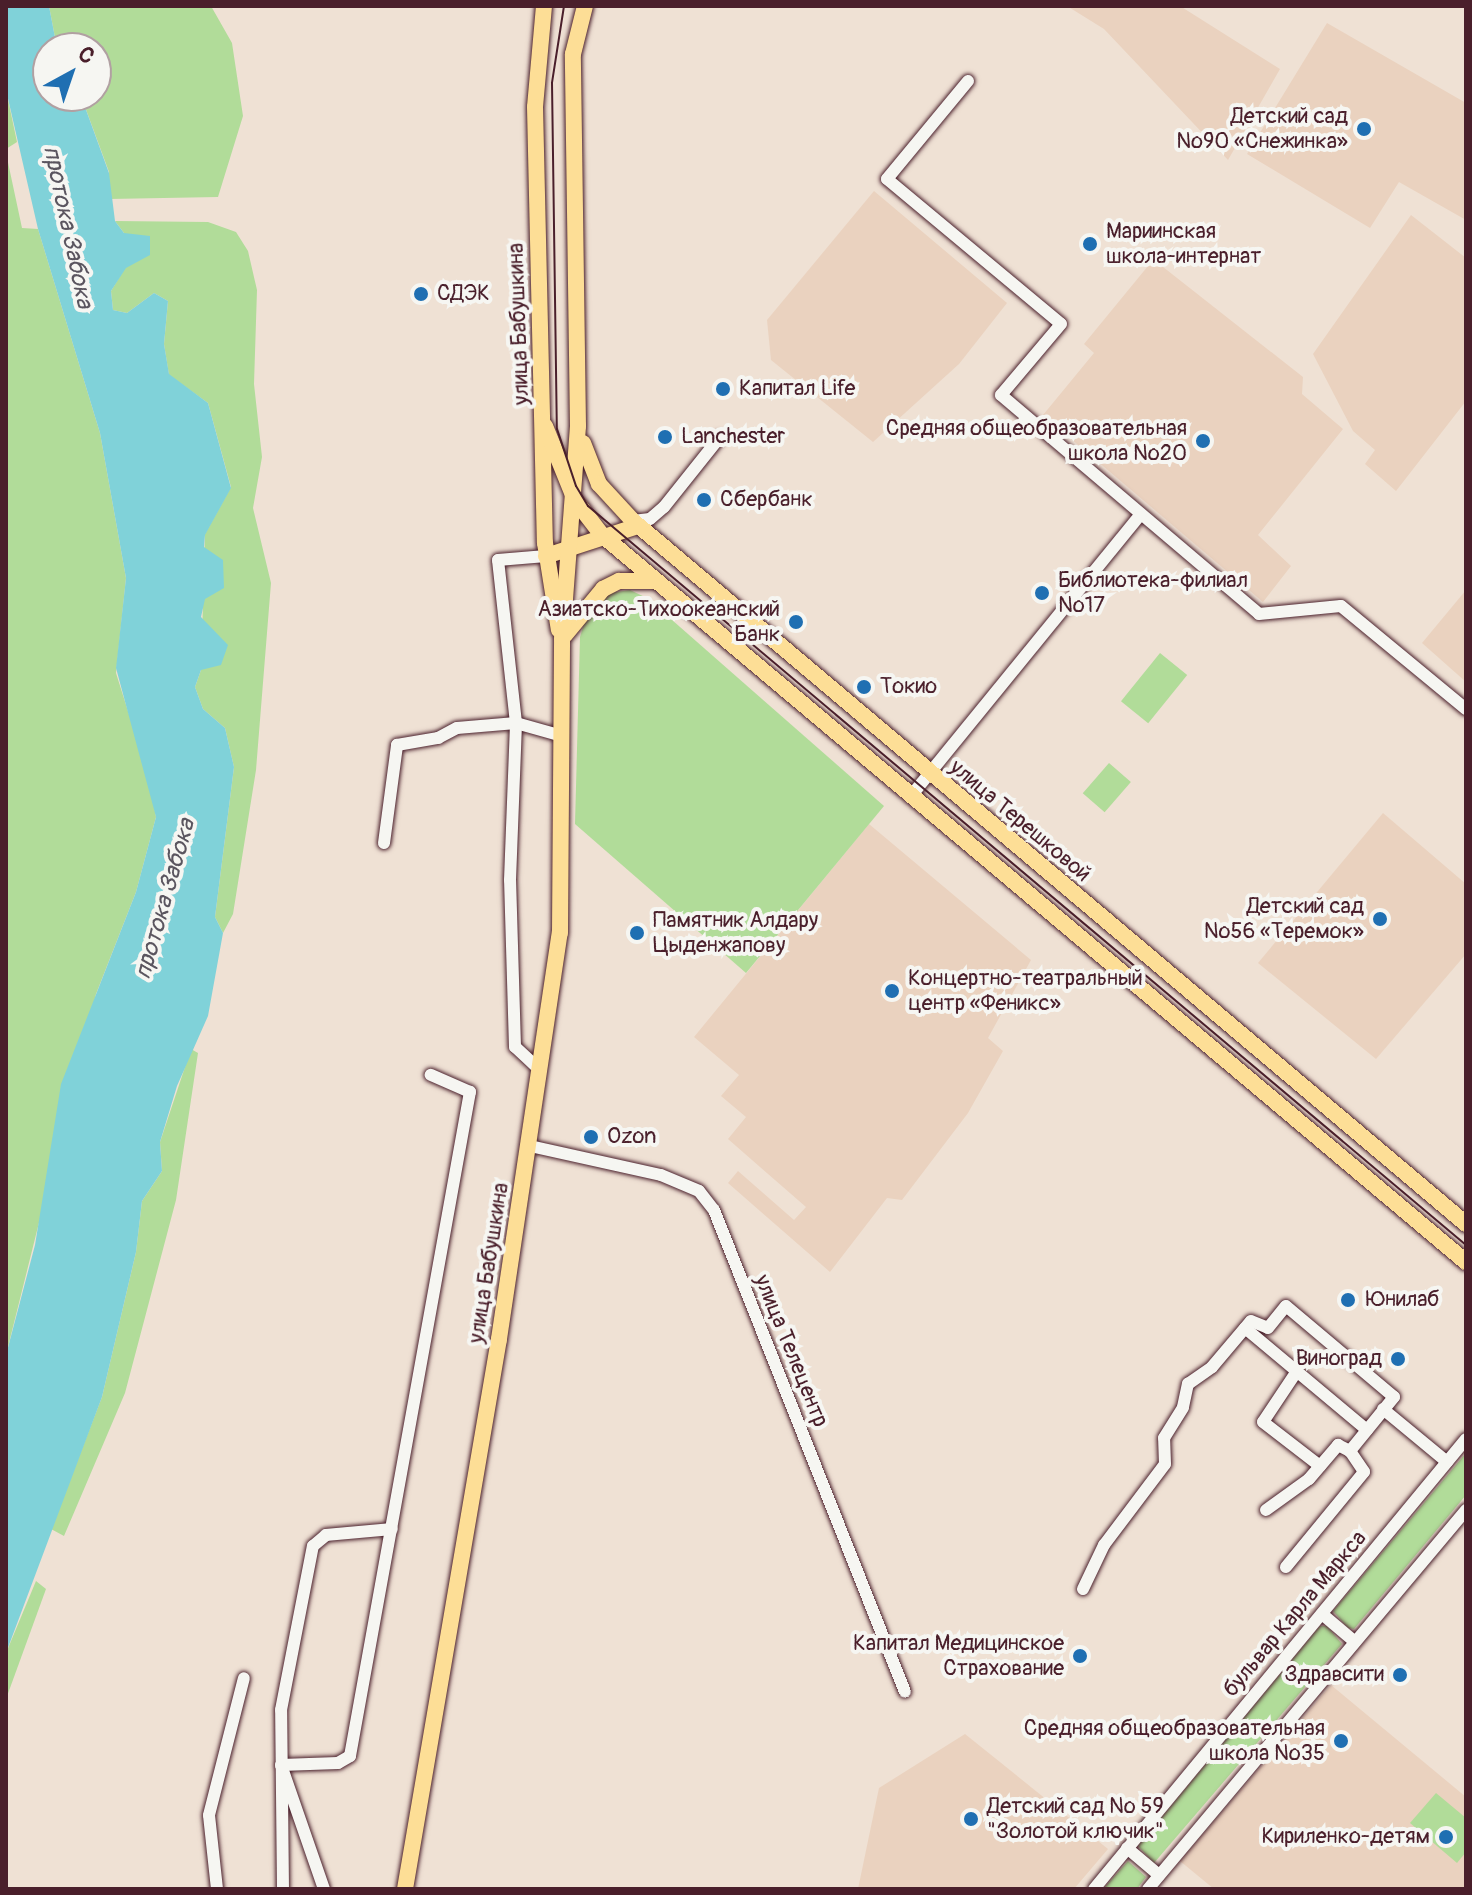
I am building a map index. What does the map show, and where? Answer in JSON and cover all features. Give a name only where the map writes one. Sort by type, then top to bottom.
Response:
[{"type":"main road","name":"улица Бабушкина","points":[[544,6],[535,107],[546,556],[562,639]]},
{"type":"main road","name":"улица Бабушкина","points":[[405,1889],[530,1146],[560,933],[562,639],[572,547],[578,426],[573,54],[585,6]]},
{"type":"main road","points":[[545,426],[575,500],[602,535],[1466,1262]]},
{"type":"main road","name":"улица Терешковой","points":[[578,426],[594,476],[635,524],[1466,1224]]},
{"type":"main road","points":[[546,556],[635,524]]},
{"type":"main road","points":[[562,639],[581,609],[603,589],[619,581],[655,581]]},
{"type":"street","points":[[968,81],[887,179],[1061,324],[1001,395],[1262,616],[1345,608],[1466,709]]},
{"type":"street","points":[[635,524],[650,519],[664,507],[719,438]]},
{"type":"street","points":[[911,796],[1140,515]]},
{"type":"street","points":[[540,1070],[515,1047],[510,880],[516,723],[498,560],[546,556]]},
{"type":"street","points":[[384,843],[397,745],[438,738],[457,728],[516,723],[562,736]]},
{"type":"street","points":[[281,1765],[338,1763],[350,1756],[470,1092],[431,1075]]},
{"type":"street","name":"улица Телецентр","points":[[530,1146],[661,1175],[699,1191],[714,1210],[905,1692]]},
{"type":"street","points":[[1259,1339],[1286,1306],[1394,1397],[1350,1451]]},
{"type":"street","points":[[1083,1589],[1104,1545],[1165,1464],[1164,1438],[1183,1407],[1188,1384],[1212,1367],[1251,1321],[1268,1328]]},
{"type":"street","points":[[1245,1328],[1367,1430]]},
{"type":"street","points":[[1297,1371],[1263,1422],[1320,1466]]},
{"type":"street","points":[[1383,1409],[1447,1462]]},
{"type":"street","name":"бульвар Карла Маркса","points":[[1094,1889],[1466,1439]]},
{"type":"street","points":[[1266,1510],[1320,1466],[1338,1445],[1350,1451],[1364,1472],[1286,1567]]},
{"type":"street","points":[[1148,1889],[1466,1510]]},
{"type":"street","points":[[283,1889],[281,1765],[287,1670],[313,1546],[326,1535],[392,1529]]},
{"type":"street","points":[[1322,1614],[1355,1642]]},
{"type":"street","points":[[217,1889],[209,1815],[244,1678]]},
{"type":"street","points":[[281,1765],[324,1889]]},
{"type":"street","points":[[1127,1848],[1159,1875]]},
{"type":"shaded area","points":[[1067,6],[1180,6],[1280,69],[1228,160],[1104,29]]},
{"type":"shaded area","name":"Детский сад №90 «Снежинка»","points":[[1327,23],[1466,103],[1466,220],[1399,182],[1370,228],[1247,154]]},
{"type":"shaded area","points":[[874,191],[1007,303],[959,364],[873,442],[771,360],[767,320]]},
{"type":"shaded area","points":[[1411,215],[1466,258],[1466,401],[1396,491],[1365,464],[1375,450],[1353,431],[1313,354]]},
{"type":"shaded area","name":"Средняя общеобразовательная школа №20","points":[[1158,263],[1303,377],[1302,394],[1343,429],[1258,535],[1291,566],[1263,602],[1043,415],[1094,353],[1084,344],[1148,266]]},
{"type":"shaded area","points":[[1466,590],[1466,682],[1422,643]]},
{"type":"shaded area","name":"Детский сад №56 «Теремок»","points":[[1383,813],[1466,884],[1466,954],[1376,1059],[1258,963]]},
{"type":"shaded area","points":[[869,824],[1031,960],[988,1038],[1003,1051],[968,1113],[902,1200],[887,1198],[830,1272],[728,1183],[738,1171],[794,1220],[806,1207],[728,1139],[746,1117],[721,1096],[739,1075],[694,1037]]},
{"type":"shaded area","name":"Средняя общеобразовательная школа №35","points":[[1331,1685],[1466,1797],[1466,1889],[1214,1889],[1180,1861]]},
{"type":"shaded area","name":"Детский сад № 59 \"Золотой ключик\"","points":[[965,1734],[1108,1849],[1074,1889],[858,1889],[879,1788]]},
{"type":"green space","points":[[49,6],[211,6],[232,43],[243,116],[218,197],[109,199],[109,172],[87,112],[112,112],[112,32],[54,32]]},
{"type":"green space","points":[[6,90],[17,142],[6,149]]},
{"type":"green space","points":[[6,153],[22,228],[38,229],[100,433],[126,578],[116,673],[149,778],[156,817],[136,892],[96,994],[6,1355]]},
{"type":"green space","points":[[115,221],[208,222],[236,232],[248,251],[257,290],[254,384],[262,457],[253,508],[271,583],[256,770],[233,914],[223,933],[215,917],[234,767],[225,728],[203,709],[195,687],[201,670],[205,534],[231,487],[208,403],[169,375],[164,344],[168,301],[154,293],[127,313],[113,310],[111,291],[125,268],[124,233]]},
{"type":"green space","points":[[630,590],[647,598],[884,806],[746,973],[575,824],[580,637],[586,617],[609,593]]},
{"type":"green space","points":[[1160,653],[1187,675],[1148,723],[1121,701]]},
{"type":"green space","points":[[1109,763],[1131,782],[1105,812],[1083,793]]},
{"type":"green space","points":[[191,1049],[198,1053],[176,1200],[125,1393],[64,1536],[51,1529],[102,1397],[136,1252],[142,1201],[162,1171],[160,1142]]},
{"type":"green space","points":[[1466,1453],[1466,1495],[1354,1629],[1348,1628],[1333,1611]]},
{"type":"green space","points":[[36,1581],[46,1589],[6,1699],[6,1653]]},
{"type":"green space","points":[[1320,1626],[1327,1626],[1342,1644],[1154,1863],[1138,1846]]},
{"type":"green space","name":"Кириленко-детям","points":[[1436,1793],[1466,1818],[1466,1852],[1457,1863],[1410,1823]]},
{"type":"green space","points":[[1128,1861],[1146,1877],[1137,1889],[1103,1889]]},
{"type":"water","name":"протока Забока","points":[[6,6],[49,6],[54,32],[32,32],[32,112],[87,112],[109,173],[115,221],[124,233],[150,236],[150,255],[126,268],[111,291],[113,310],[127,313],[154,293],[168,301],[164,344],[169,374],[208,403],[231,488],[205,535],[204,547],[223,560],[224,588],[205,599],[201,617],[228,645],[221,665],[201,670],[195,687],[203,709],[225,728],[234,767],[215,917],[223,933],[208,1016],[177,1086],[160,1142],[162,1171],[142,1201],[136,1252],[102,1397],[6,1653],[6,1355],[35,1245],[61,1084],[136,892],[156,817],[116,668],[126,578],[100,433],[38,229],[6,90]]},
{"type":"tram line","points":[[564,6],[552,83],[557,429],[576,486],[588,506],[1466,1245]]},
{"type":"place","name":"Детский сад №90 «Снежинка»","points":[[1364,129]]},
{"type":"place","name":"Мариинская школа-интернат","points":[[1090,244]]},
{"type":"place","name":"СДЭК","points":[[421,294]]},
{"type":"place","name":"Капитал Life","points":[[723,389]]},
{"type":"place","name":"Lanchester","points":[[665,437]]},
{"type":"place","name":"Средняя общеобразовательная школа №20","points":[[1203,441]]},
{"type":"place","name":"Сбербанк","points":[[704,500]]},
{"type":"place","name":"Библиотека-филиал №17","points":[[1042,593]]},
{"type":"place","name":"Азиатско-Тихоокеанский Банк","points":[[796,622]]},
{"type":"place","name":"Токио","points":[[864,687]]},
{"type":"place","name":"Детский сад №56 «Теремок»","points":[[1380,919]]},
{"type":"place","name":"Памятник Алдару Цыденжапову","points":[[637,933]]},
{"type":"place","name":"Концертно-театральный центр «Феникс»","points":[[892,991]]},
{"type":"place","name":"Ozon","points":[[591,1137]]},
{"type":"place","name":"Юнилаб","points":[[1348,1300]]},
{"type":"place","name":"Виноград","points":[[1398,1359]]},
{"type":"place","name":"Капитал Медицинское Страхование","points":[[1080,1656]]},
{"type":"place","name":"Здравсити","points":[[1400,1675]]},
{"type":"place","name":"Средняя общеобразовательная школа №35","points":[[1341,1741]]},
{"type":"place","name":"Детский сад № 59 \"Золотой ключик\"","points":[[971,1819]]},
{"type":"place","name":"Кириленко-детям","points":[[1446,1837]]}]
